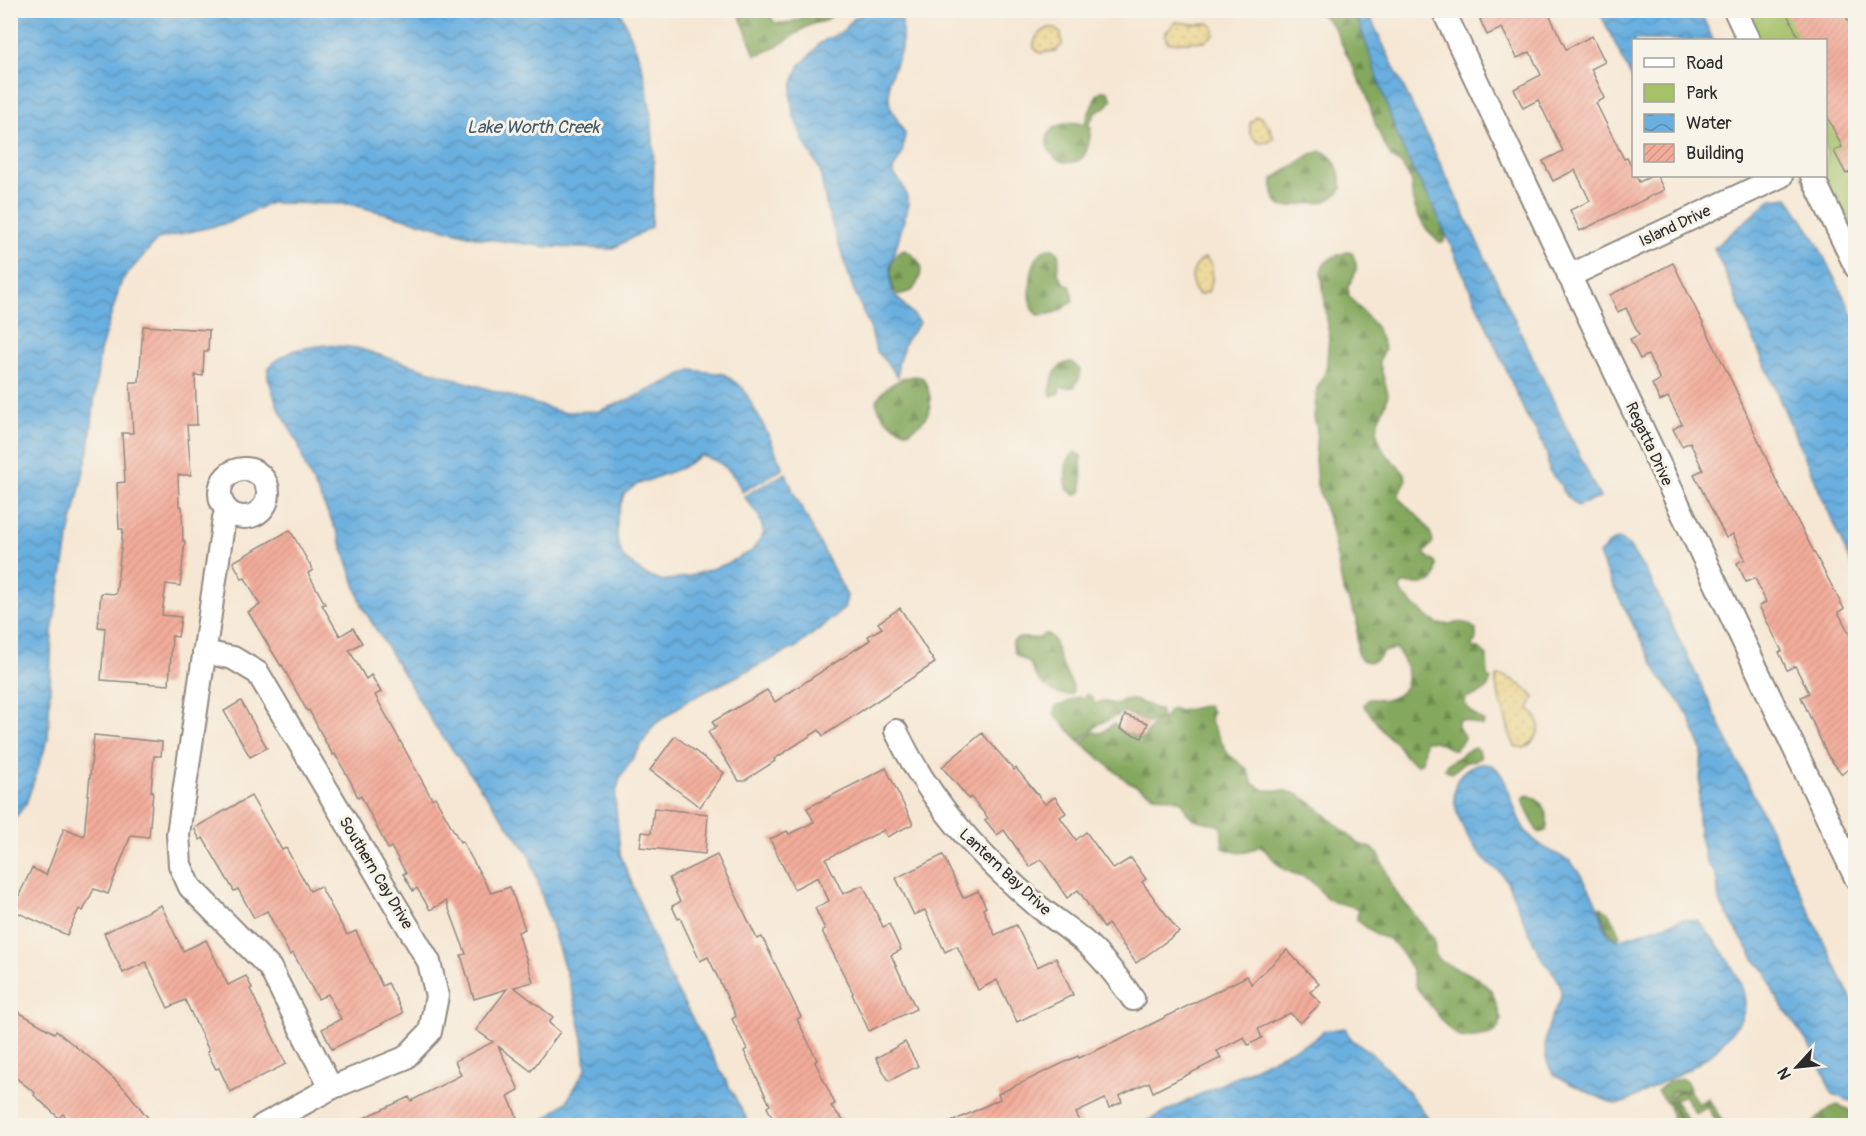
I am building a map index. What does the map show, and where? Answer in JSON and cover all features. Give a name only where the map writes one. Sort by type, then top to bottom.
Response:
[{"type":"street","name":"Regatta Drive","points":[[1443,10],[1856,878]]},
{"type":"street","points":[[1735,10],[1749,39]]},
{"type":"street","name":"Island Drive","points":[[1569,276],[1779,177]]},
{"type":"street","points":[[1812,177],[1856,267]]},
{"type":"street","points":[[228,512],[224,518],[178,834],[180,865],[190,887],[270,968],[332,1088]]},
{"type":"street","name":"Southern Cay Drive","points":[[204,652],[233,658],[258,673],[429,962],[437,996],[430,1032],[405,1058],[332,1088],[262,1125]]},
{"type":"street","name":"Lantern Bay Drive","points":[[896,731],[908,756],[932,794],[960,831],[1038,906],[1088,944],[1119,978],[1133,999]]},
{"type":"green space","points":[[738,11],[767,11],[775,23],[788,23],[818,11],[834,11],[829,19],[810,25],[776,47],[755,55]]},
{"type":"green space","points":[[1306,11],[1354,11],[1447,228],[1444,242],[1439,242],[1422,223],[1413,199],[1412,182],[1402,165],[1391,157],[1386,148],[1367,96],[1334,28],[1322,16]]},
{"type":"green space","points":[[1747,11],[1855,11],[1855,262],[1803,177],[1827,177],[1827,39],[1750,39]]},
{"type":"green space","points":[[1101,91],[1108,91],[1112,100],[1106,107],[1095,113],[1088,125],[1091,127],[1090,135],[1084,156],[1074,162],[1057,160],[1048,148],[1049,134],[1053,129],[1064,124],[1084,124]]},
{"type":"green space","points":[[1322,151],[1334,162],[1339,172],[1342,188],[1325,201],[1289,207],[1280,206],[1275,199],[1273,179],[1311,154]]},
{"type":"green space","points":[[1045,249],[1058,252],[1057,271],[1063,282],[1071,287],[1073,301],[1057,312],[1038,315],[1031,307],[1030,284],[1036,260]]},
{"type":"green space","points":[[905,250],[912,254],[919,263],[921,273],[912,291],[898,295],[892,284],[892,263],[899,253]]},
{"type":"green space","points":[[1352,253],[1356,262],[1355,274],[1348,286],[1349,296],[1376,327],[1385,350],[1379,361],[1388,394],[1378,421],[1377,434],[1383,450],[1405,474],[1406,481],[1399,493],[1400,499],[1428,529],[1433,542],[1424,554],[1436,563],[1434,579],[1426,584],[1401,585],[1400,590],[1406,598],[1435,622],[1445,624],[1462,622],[1476,630],[1476,640],[1472,645],[1473,648],[1479,649],[1487,656],[1487,676],[1491,680],[1484,691],[1467,697],[1464,702],[1471,712],[1484,722],[1483,726],[1458,720],[1458,727],[1465,738],[1455,750],[1437,742],[1425,741],[1422,762],[1417,765],[1405,756],[1397,744],[1386,735],[1364,706],[1370,699],[1386,700],[1403,690],[1407,670],[1396,649],[1383,652],[1377,660],[1371,662],[1361,660],[1357,653],[1357,619],[1343,589],[1331,527],[1317,485],[1315,461],[1317,428],[1314,418],[1317,388],[1326,371],[1329,336],[1321,271],[1335,256]]},
{"type":"green space","points":[[1072,362],[1080,370],[1080,377],[1074,387],[1060,388],[1059,393],[1052,396],[1050,393],[1055,372],[1062,365]]},
{"type":"green space","points":[[916,376],[923,378],[927,387],[930,395],[929,409],[927,416],[908,432],[888,421],[880,412],[876,401],[883,391],[893,384],[904,378]]},
{"type":"green space","points":[[1075,452],[1081,456],[1082,491],[1075,495],[1067,489],[1065,474],[1068,460]]},
{"type":"green space","points":[[1048,634],[1054,640],[1060,661],[1073,687],[1072,694],[1060,694],[1049,689],[1036,676],[1030,664],[1014,651],[1013,641],[1016,639],[1040,638]]},
{"type":"green space","points":[[1087,694],[1092,697],[1095,704],[1103,701],[1117,705],[1126,700],[1137,701],[1160,710],[1162,719],[1149,723],[1125,712],[1099,724],[1080,742],[1054,714],[1056,706],[1079,697],[1082,699]]},
{"type":"green space","points":[[1208,705],[1212,712],[1210,721],[1228,754],[1247,769],[1253,784],[1265,790],[1287,791],[1299,795],[1313,804],[1359,844],[1372,848],[1380,856],[1394,890],[1434,939],[1435,954],[1440,961],[1476,977],[1492,991],[1501,1019],[1499,1027],[1493,1034],[1460,1037],[1448,1028],[1416,987],[1411,968],[1400,950],[1389,939],[1376,935],[1357,920],[1358,909],[1328,899],[1311,881],[1282,868],[1259,846],[1241,853],[1223,848],[1221,826],[1194,819],[1187,813],[1182,801],[1154,795],[1127,781],[1082,744],[1093,732],[1101,733],[1113,724],[1118,726],[1118,730],[1143,739],[1155,721],[1163,720],[1173,708],[1180,711]]},
{"type":"green space","points":[[1475,748],[1479,751],[1481,758],[1464,763],[1452,773],[1445,769],[1446,765]]},
{"type":"green space","points":[[1528,795],[1538,801],[1544,809],[1547,819],[1546,831],[1539,833],[1536,829],[1523,802],[1524,797]]},
{"type":"green space","points":[[1600,907],[1615,923],[1620,935],[1617,938],[1607,930]]},
{"type":"green space","points":[[1681,1078],[1687,1082],[1690,1089],[1672,1092],[1668,1098],[1670,1102],[1671,1097],[1678,1092],[1690,1091],[1698,1104],[1708,1098],[1725,1125],[1718,1125],[1707,1107],[1696,1114],[1684,1095],[1675,1101],[1689,1123],[1694,1121],[1696,1125],[1685,1125],[1670,1103],[1682,1125],[1674,1125],[1669,1106],[1657,1091],[1668,1082]]},
{"type":"green space","points":[[1837,1105],[1848,1109],[1855,1118],[1855,1125],[1811,1125],[1824,1112]]},
{"type":"sand","points":[[1176,22],[1208,23],[1214,27],[1214,35],[1205,41],[1169,43],[1166,39],[1166,32]]},
{"type":"sand","points":[[1049,28],[1054,28],[1061,34],[1062,45],[1055,51],[1040,53],[1034,48],[1036,38]]},
{"type":"sand","points":[[1257,116],[1271,131],[1273,138],[1269,142],[1259,143],[1250,134],[1250,123]]},
{"type":"sand","points":[[1205,258],[1212,265],[1212,281],[1208,292],[1200,295],[1193,287],[1192,276],[1196,265]]},
{"type":"sand","points":[[1498,676],[1518,683],[1534,698],[1529,708],[1538,721],[1539,729],[1531,743],[1524,748],[1515,746],[1511,737],[1496,685]]},
{"type":"water","name":"Lake Worth Creek","points":[[11,10],[620,11],[643,71],[650,110],[654,169],[651,227],[612,249],[550,247],[480,238],[349,204],[270,203],[228,223],[158,239],[122,280],[100,351],[89,449],[69,535],[52,632],[48,739],[26,804],[11,823]]},
{"type":"water","points":[[868,11],[898,11],[902,14],[902,40],[900,53],[889,80],[889,99],[890,106],[905,134],[902,154],[893,173],[903,185],[909,204],[890,267],[894,294],[920,322],[905,342],[898,364],[898,377],[876,350],[871,330],[853,288],[827,209],[820,170],[804,142],[793,114],[791,95],[800,64],[820,43],[843,31],[853,19]]},
{"type":"water","points":[[1355,11],[1367,11],[1600,498],[1577,506],[1562,491],[1561,485],[1549,471],[1547,454],[1526,415],[1431,201],[1398,138]]},
{"type":"water","points":[[1599,11],[1700,11],[1713,39],[1632,39],[1632,78]]},
{"type":"water","points":[[1788,197],[1815,239],[1855,319],[1855,573],[1714,248],[1771,199]]},
{"type":"water","points":[[326,345],[357,348],[561,412],[599,411],[635,397],[691,370],[724,374],[743,388],[768,434],[783,469],[742,492],[735,478],[726,468],[715,460],[700,456],[681,468],[636,485],[624,494],[617,517],[617,540],[623,557],[644,574],[663,581],[690,576],[726,564],[752,551],[764,533],[759,516],[744,496],[786,473],[847,596],[844,609],[796,647],[687,701],[654,725],[620,778],[615,797],[620,854],[669,976],[750,1125],[535,1125],[567,1101],[586,1068],[583,1039],[573,995],[529,854],[435,726],[363,608],[338,534],[305,466],[299,445],[277,405],[268,377],[268,368],[295,350]]},
{"type":"water","points":[[1619,539],[1629,546],[1651,580],[1855,1007],[1855,1106],[1853,1102],[1832,1094],[1819,1062],[1808,1043],[1780,1003],[1766,972],[1755,960],[1719,901],[1717,881],[1714,871],[1707,864],[1699,833],[1702,750],[1688,714],[1661,679],[1606,572],[1599,554],[1610,543]]},
{"type":"water","points":[[1477,764],[1491,765],[1500,772],[1517,815],[1530,836],[1570,861],[1575,867],[1594,899],[1606,931],[1612,936],[1618,940],[1683,919],[1698,921],[1705,929],[1730,963],[1745,1000],[1743,1015],[1739,1022],[1711,1054],[1693,1067],[1630,1100],[1616,1104],[1555,1075],[1547,1063],[1545,1041],[1560,998],[1560,985],[1536,948],[1505,879],[1476,849],[1456,809],[1454,795],[1457,782],[1464,772]]},
{"type":"water","points":[[1345,1028],[1354,1042],[1371,1053],[1391,1073],[1434,1125],[1139,1125],[1312,1041],[1324,1031]]},
{"type":"building","points":[[1498,10],[1547,10],[1566,49],[1592,36],[1605,62],[1591,69],[1605,98],[1596,103],[1624,159],[1627,158],[1632,167],[1632,177],[1636,177],[1639,182],[1650,177],[1658,177],[1664,190],[1580,231],[1570,210],[1590,201],[1575,170],[1553,181],[1543,161],[1563,151],[1538,100],[1523,108],[1514,89],[1541,75],[1530,52],[1517,58],[1502,28],[1487,35],[1480,19]]},
{"type":"building","points":[[1785,10],[1843,10],[1856,36],[1856,175],[1853,171],[1846,174],[1834,151],[1842,147],[1827,116],[1827,39],[1800,39]]},
{"type":"building","points":[[1673,263],[1735,388],[1776,480],[1844,609],[1838,612],[1856,646],[1856,763],[1842,774],[1828,756],[1801,697],[1809,693],[1795,666],[1787,670],[1779,652],[1782,651],[1759,606],[1766,602],[1755,578],[1746,582],[1737,563],[1745,559],[1733,534],[1726,538],[1694,474],[1703,470],[1690,442],[1682,446],[1673,429],[1682,424],[1668,397],[1660,401],[1652,384],[1660,380],[1648,355],[1640,359],[1630,339],[1639,335],[1626,308],[1618,312],[1610,295]]},
{"type":"building","points":[[143,326],[209,330],[208,352],[204,352],[203,376],[195,375],[197,425],[187,425],[191,475],[178,475],[179,506],[182,506],[183,541],[185,541],[180,586],[166,584],[162,615],[181,617],[178,637],[172,636],[169,685],[101,680],[105,628],[98,627],[101,593],[116,594],[123,529],[119,529],[117,483],[125,482],[122,433],[133,433],[130,382],[139,382]]},
{"type":"building","points":[[290,530],[313,570],[308,573],[325,604],[322,605],[340,636],[353,628],[362,643],[349,650],[366,679],[371,675],[381,692],[375,695],[432,799],[435,797],[491,893],[510,887],[525,929],[518,932],[533,982],[514,987],[553,1017],[549,1023],[560,1032],[531,1071],[498,1046],[519,1090],[508,1096],[517,1117],[500,1125],[349,1125],[409,1097],[411,1101],[461,1075],[455,1061],[493,1042],[476,1030],[507,989],[474,999],[461,955],[466,954],[446,901],[430,910],[417,888],[413,891],[403,874],[406,873],[391,847],[388,849],[361,796],[358,798],[309,710],[307,711],[282,665],[248,612],[260,605],[233,562]]},
{"type":"building","points":[[900,608],[935,663],[823,736],[819,730],[744,781],[739,781],[708,732],[716,727],[712,722],[767,690],[775,702],[870,640],[868,636],[882,628],[878,623]]},
{"type":"building","points":[[241,701],[267,748],[250,757],[224,711]]},
{"type":"building","points":[[1125,715],[1148,723],[1142,738],[1120,729]]},
{"type":"building","points":[[982,733],[1014,770],[1016,768],[1045,804],[1055,797],[1066,813],[1060,817],[1076,840],[1086,832],[1113,869],[1131,858],[1146,879],[1142,882],[1179,932],[1136,963],[1108,924],[1104,928],[1078,890],[1067,898],[1041,859],[1030,867],[1004,830],[997,835],[985,820],[988,818],[942,767]]},
{"type":"building","points":[[94,735],[162,742],[161,756],[154,756],[149,837],[131,835],[108,894],[94,889],[83,911],[79,909],[67,935],[12,910],[32,868],[46,875],[64,828],[84,836]]},
{"type":"building","points":[[675,736],[724,773],[700,807],[650,770]]},
{"type":"building","points":[[886,768],[913,824],[887,837],[884,830],[826,859],[843,894],[863,885],[883,927],[889,924],[901,950],[891,955],[916,1009],[869,1031],[822,931],[825,929],[815,908],[829,901],[818,877],[794,889],[770,839],[787,831],[789,834],[814,822],[807,808]]},
{"type":"building","points":[[251,796],[282,850],[286,848],[310,891],[320,886],[347,935],[356,931],[382,986],[388,983],[403,1013],[332,1049],[322,1029],[341,1019],[328,994],[318,999],[293,953],[290,955],[267,911],[254,918],[238,889],[234,891],[203,838],[200,840],[194,828]]},
{"type":"building","points":[[654,808],[708,814],[705,854],[640,847],[642,832],[651,833]]},
{"type":"building","points":[[717,855],[757,939],[762,937],[801,1017],[797,1019],[835,1104],[831,1106],[847,1125],[776,1125],[767,1107],[770,1105],[744,1051],[747,1049],[732,1019],[736,1016],[708,957],[700,961],[672,906],[680,902],[669,878]]},
{"type":"building","points":[[943,855],[963,898],[978,891],[986,907],[983,909],[995,935],[1016,925],[1037,967],[1056,958],[1073,995],[1017,1022],[997,980],[978,990],[957,946],[945,952],[925,910],[914,915],[896,878]]},
{"type":"building","points":[[161,905],[183,951],[206,940],[228,985],[246,976],[286,1064],[230,1092],[219,1068],[216,1069],[207,1052],[209,1051],[185,1000],[168,1008],[146,962],[123,973],[104,933]]},
{"type":"building","points":[[1287,950],[1319,984],[1310,992],[1321,1003],[1300,1023],[1290,1013],[1258,1029],[1262,1038],[1248,1045],[1244,1037],[1217,1051],[1221,1058],[1153,1092],[1149,1082],[1119,1096],[1122,1102],[1109,1108],[1105,1099],[1076,1113],[1082,1125],[945,1125],[1000,1099],[998,1094],[1078,1056],[1079,1058],[1122,1039],[1247,976],[1251,984]]},
{"type":"building","points":[[10,1007],[54,1033],[56,1031],[94,1061],[125,1089],[149,1119],[142,1125],[74,1125],[63,1114],[59,1118],[34,1095],[35,1093],[10,1073]]},
{"type":"building","points":[[905,1042],[918,1066],[889,1081],[876,1058]]}]
